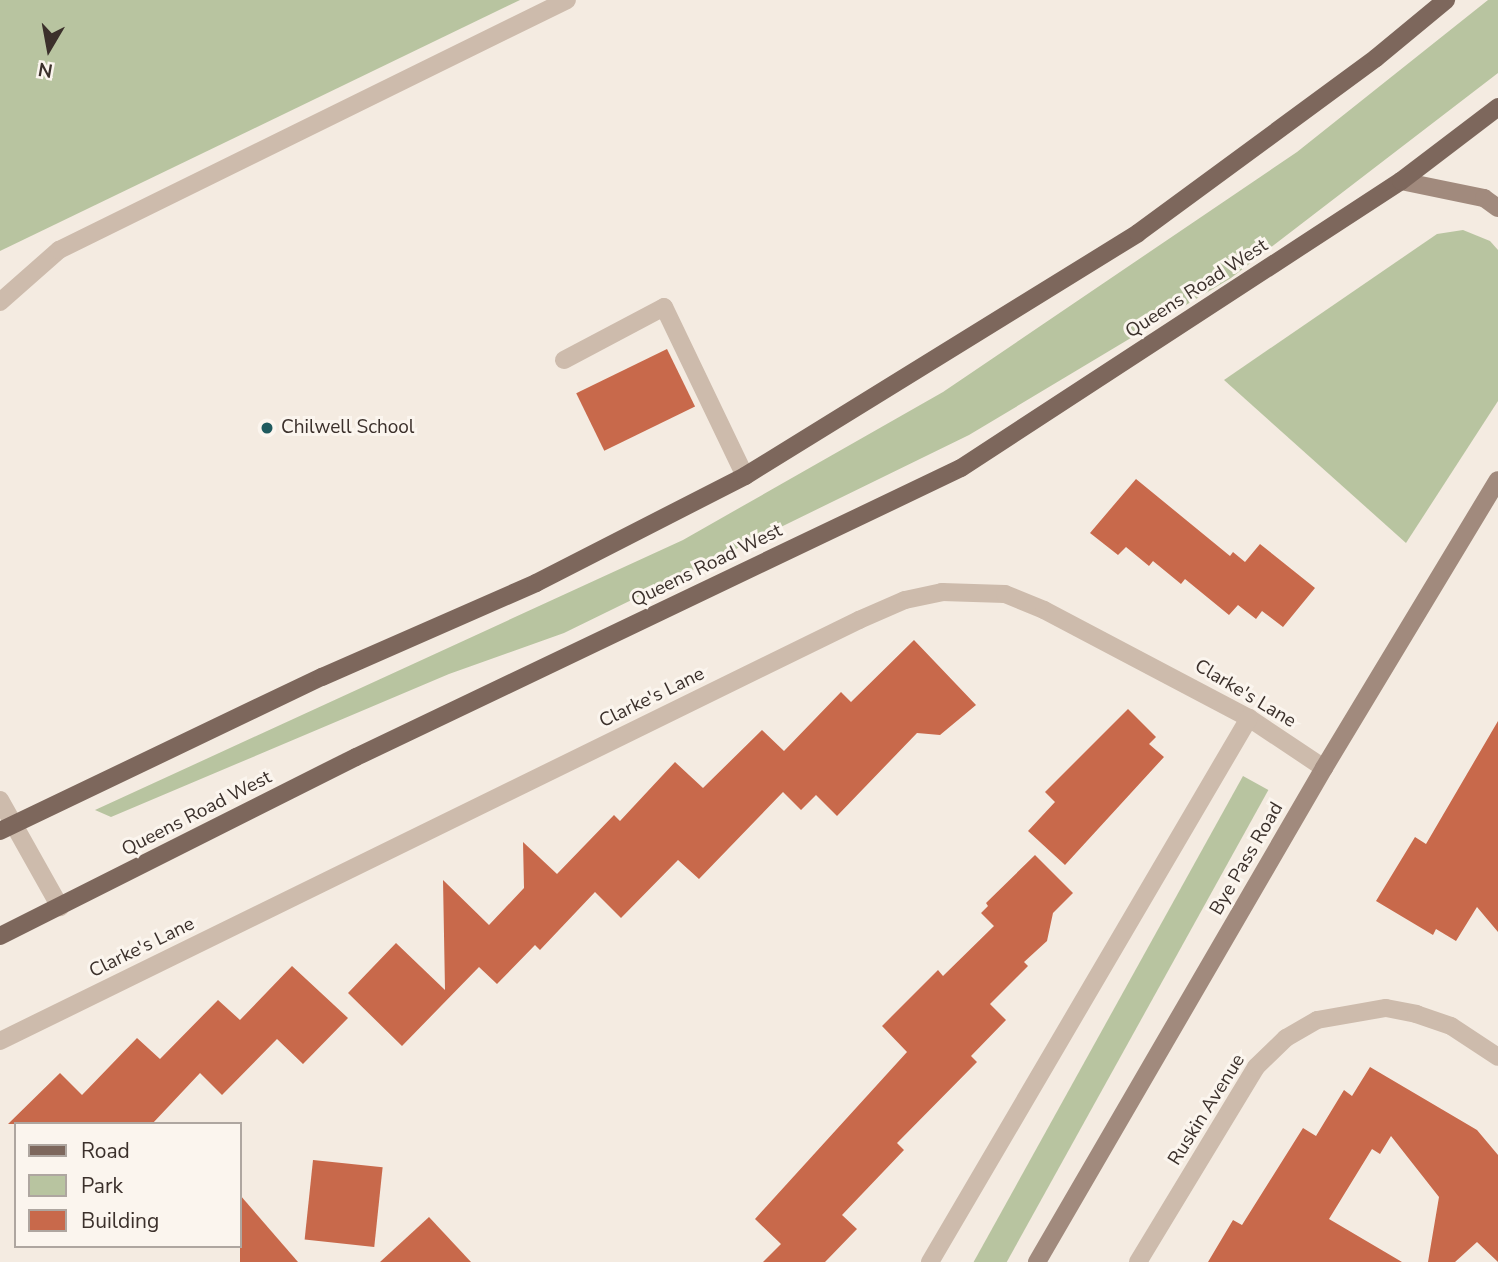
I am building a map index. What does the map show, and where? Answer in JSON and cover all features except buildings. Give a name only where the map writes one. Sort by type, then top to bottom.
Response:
[{"type":"main road","points":[[6,828],[322,677],[536,583],[745,477],[1138,233],[1376,58],[1446,0]]},
{"type":"main road","points":[[1401,181],[1498,107]]},
{"type":"main road","points":[[1401,181],[1484,198],[1498,208]]},
{"type":"main road","name":"Queens Road West","points":[[0,936],[356,757],[961,468],[1401,181]]},
{"type":"main road","name":"Bye Pass Road","points":[[1037,1262],[1324,768],[1498,480]]},
{"type":"street","points":[[0,302],[59,250],[567,0]]},
{"type":"street","points":[[564,360],[664,307],[745,477]]},
{"type":"street","name":"Clarke's Lane","points":[[0,1041],[905,600],[972,590],[1005,594],[1085,629],[1249,718],[1324,768]]},
{"type":"street","points":[[930,1262],[1249,718]]},
{"type":"street","points":[[0,800],[6,828],[60,907]]},
{"type":"street","name":"Ruskin Avenue","points":[[1138,1262],[1256,1067],[1286,1038],[1317,1020],[1386,1008],[1416,1014],[1451,1026],[1498,1057]]},
{"type":"green space","points":[[0,0],[520,0],[0,251]]},
{"type":"green space","points":[[1488,0],[1498,0],[1498,73],[1231,278],[969,435],[564,633],[449,674],[111,817],[95,810],[683,540],[943,392],[1297,152]]},
{"type":"green space","points":[[1463,230],[1490,241],[1498,250],[1498,401],[1406,543],[1224,380],[1437,234]]},
{"type":"green space","points":[[1243,776],[1268,790],[1007,1262],[974,1262]]},
{"type":"place","name":"Chilwell School","points":[[267,428]]}]
